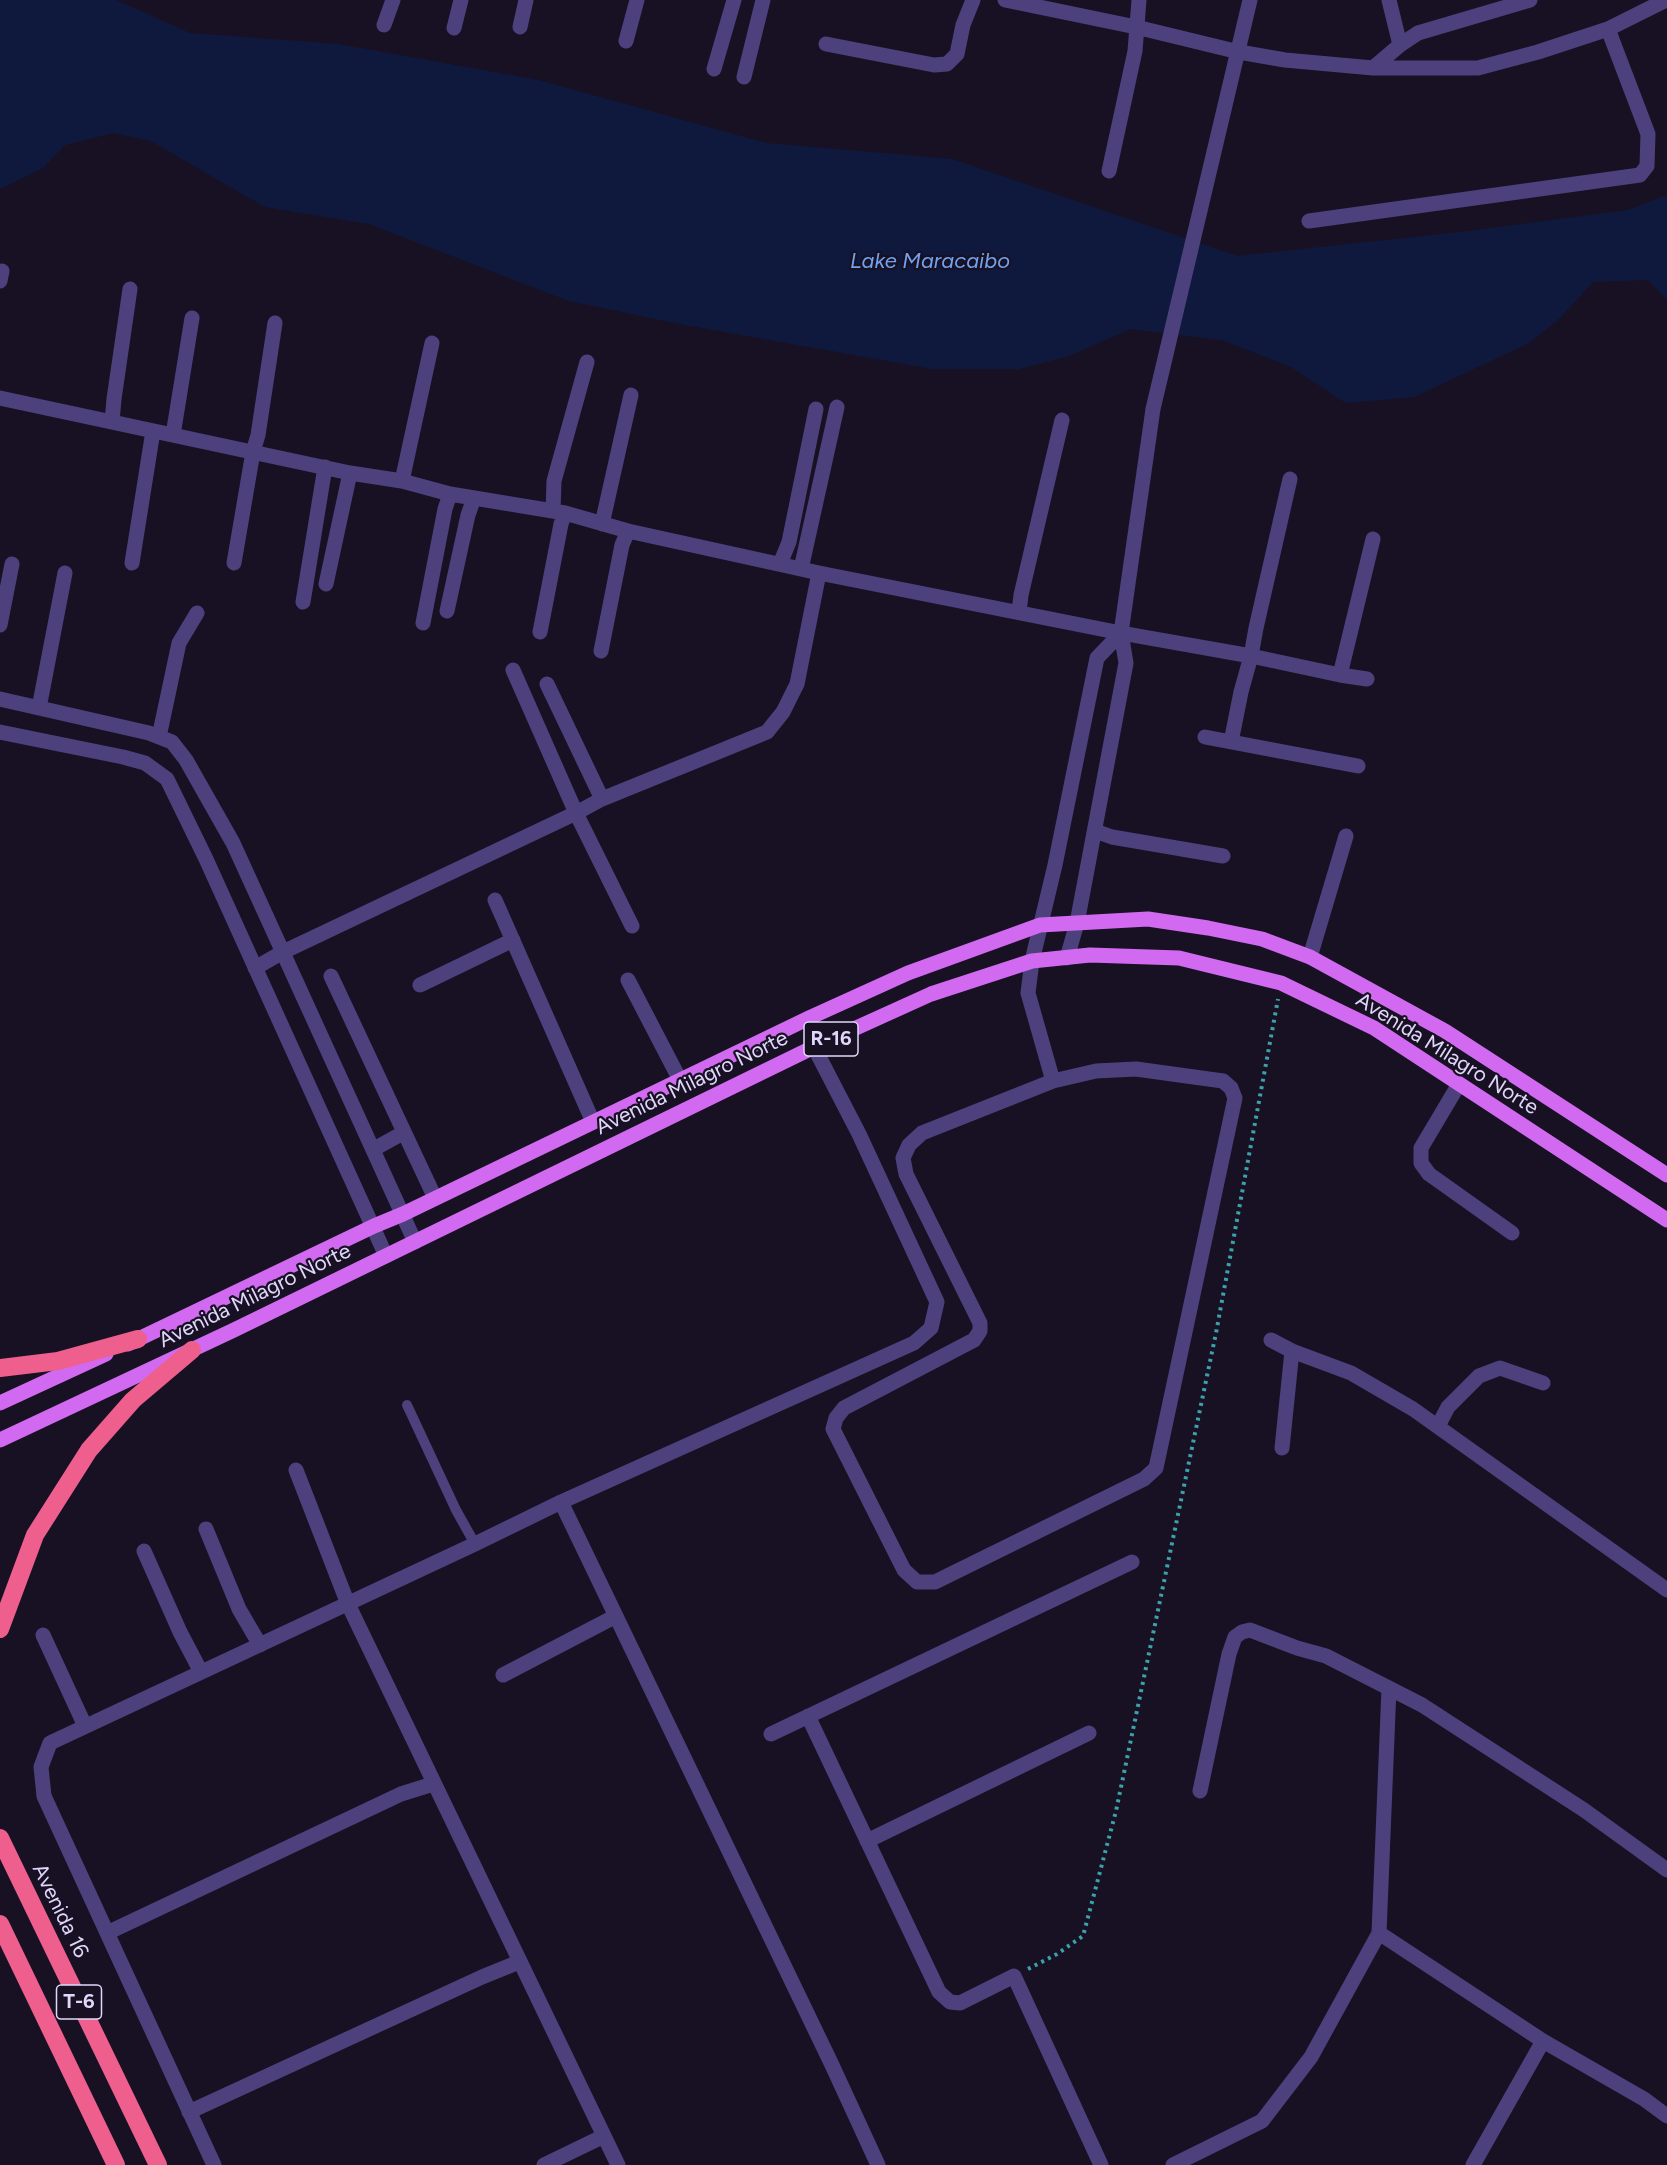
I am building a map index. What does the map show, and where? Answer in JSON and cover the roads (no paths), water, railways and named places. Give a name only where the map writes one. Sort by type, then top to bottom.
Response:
[{"type":"highway","points":[[0,1368],[58,1361],[138,1339]]},
{"type":"highway","points":[[0,1629],[35,1535],[89,1450],[133,1400],[192,1350]]},
{"type":"highway","name":"Avenida 16","points":[[0,1838],[158,2165]]},
{"type":"highway","name":"T-6","points":[[0,1924],[116,2165]]},
{"type":"main road","name":"Avenida Milagro Norte","points":[[0,1403],[374,1226],[404,1214],[811,1017],[908,974],[1040,925],[1148,919],[1262,939],[1310,957],[1445,1030],[1667,1175]]},
{"type":"main road","name":"Avenida Milagro Norte","points":[[0,1440],[192,1350],[814,1047],[931,994],[1032,961],[1090,956],[1179,958],[1281,983],[1374,1028],[1667,1220]]},
{"type":"street","points":[[384,25],[393,0]]},
{"type":"street","points":[[453,28],[461,0]]},
{"type":"street","points":[[520,27],[526,0]]},
{"type":"street","points":[[626,41],[637,0]]},
{"type":"street","points":[[714,69],[734,0]]},
{"type":"street","points":[[744,77],[763,0]]},
{"type":"street","points":[[826,44],[934,65],[947,64],[957,54],[963,25],[973,0]]},
{"type":"street","points":[[1005,0],[1136,27],[1239,52],[1286,60],[1373,68],[1478,68],[1608,29],[1666,0]]},
{"type":"street","points":[[1109,171],[1135,51],[1139,0]]},
{"type":"street","points":[[1067,958],[1077,923],[1126,663],[1121,633],[1153,409],[1250,0]]},
{"type":"street","points":[[1389,0],[1400,45]]},
{"type":"street","points":[[1373,68],[1418,33],[1530,0]]},
{"type":"street","points":[[1308,222],[1640,175],[1647,166],[1648,134],[1608,29]]},
{"type":"street","points":[[112,422],[130,289]]},
{"type":"street","points":[[173,435],[192,318]]},
{"type":"street","points":[[234,563],[258,435],[275,323]]},
{"type":"street","points":[[402,480],[432,343]]},
{"type":"street","points":[[540,632],[561,524],[554,482],[587,362]]},
{"type":"street","points":[[602,524],[631,395]]},
{"type":"street","points":[[0,398],[350,473],[402,480],[450,494],[559,512],[628,531],[819,573],[1367,679]]},
{"type":"street","points":[[801,569],[837,407]]},
{"type":"street","points":[[780,564],[789,542],[816,409]]},
{"type":"street","points":[[1019,612],[1062,420]]},
{"type":"street","points":[[132,563],[153,431]]},
{"type":"street","points":[[303,602],[325,467]]},
{"type":"street","points":[[326,584],[350,473]]},
{"type":"street","points":[[1232,742],[1241,692],[1290,479]]},
{"type":"street","points":[[423,623],[450,494]]},
{"type":"street","points":[[447,611],[468,515],[474,498]]},
{"type":"street","points":[[601,651],[622,544],[628,531]]},
{"type":"street","points":[[1340,675],[1372,539]]},
{"type":"street","points":[[0,626],[12,564]]},
{"type":"street","points":[[39,708],[65,573]]},
{"type":"street","points":[[255,968],[283,952],[602,800],[767,732],[783,712],[797,684],[819,573]]},
{"type":"street","points":[[159,737],[179,643],[197,613]]},
{"type":"street","points":[[1053,1081],[1028,993],[1032,961],[1055,865],[1097,658],[1121,633]]},
{"type":"street","points":[[513,670],[576,813],[632,926]]},
{"type":"street","points":[[547,684],[602,800]]},
{"type":"street","points":[[0,699],[149,733],[172,742],[186,760],[233,843],[415,1242]]},
{"type":"street","points":[[0,732],[145,763],[167,779],[386,1256]]},
{"type":"street","points":[[1205,737],[1358,766]]},
{"type":"street","points":[[1095,831],[1112,837],[1223,856]]},
{"type":"street","points":[[1310,957],[1346,836]]},
{"type":"street","points":[[495,900],[592,1122]]},
{"type":"street","points":[[420,985],[513,940]]},
{"type":"street","points":[[331,976],[435,1198]]},
{"type":"street","points":[[628,980],[680,1080]]},
{"type":"street","points":[[214,2165],[44,1796],[41,1767],[50,1743],[561,1502],[914,1343],[931,1328],[937,1302],[859,1134],[814,1047]]},
{"type":"street","points":[[1136,1069],[1223,1081],[1231,1088],[1235,1098],[1155,1468],[1144,1479],[935,1582],[917,1581],[904,1570],[833,1429],[836,1418],[844,1408],[974,1340],[980,1331],[980,1323],[906,1174],[903,1158],[909,1145],[922,1133],[1053,1081],[1096,1071],[1136,1069]]},
{"type":"street","points":[[1459,1084],[1421,1148],[1421,1163],[1429,1174],[1512,1233]]},
{"type":"street","points":[[374,1149],[403,1133]]},
{"type":"street","points":[[1271,1340],[1292,1351],[1351,1373],[1413,1409],[1667,1590]]},
{"type":"street","points":[[1282,1448],[1292,1351]]},
{"type":"street","points":[[1438,1426],[1448,1407],[1479,1376],[1500,1368],[1543,1383]]},
{"type":"street","points":[[296,1470],[348,1604],[618,2165]]},
{"type":"street","points":[[561,1502],[878,2165]]},
{"type":"street","points":[[206,1528],[239,1609],[260,1645]]},
{"type":"street","points":[[144,1551],[180,1632],[201,1672]]},
{"type":"street","points":[[771,1734],[1132,1562]]},
{"type":"street","points":[[502,1675],[616,1616]]},
{"type":"street","points":[[1200,1791],[1229,1654],[1235,1636],[1250,1630],[1326,1656],[1422,1705],[1575,1803],[1667,1870]]},
{"type":"street","points":[[43,1635],[85,1726]]},
{"type":"street","points":[[1173,2165],[1262,2121],[1311,2057],[1379,1933],[1389,1688]]},
{"type":"street","points":[[808,1716],[939,1992],[950,2002],[960,2003],[1014,1976],[1101,2165]]},
{"type":"street","points":[[867,1841],[1089,1733]]},
{"type":"street","points":[[107,1933],[401,1794],[433,1784]]},
{"type":"street","points":[[1379,1933],[1543,2041],[1644,2099],[1667,2116]]},
{"type":"street","points":[[189,2112],[519,1962]]},
{"type":"street","points":[[1473,2165],[1543,2041]]},
{"type":"street","points":[[544,2165],[604,2136]]},
{"type":"lane","points":[[407,1405],[456,1510],[475,1544]]},
{"type":"water","name":"Lake Maracaibo","points":[[0,0],[116,0],[190,33],[338,44],[538,80],[766,143],[952,159],[1237,256],[1461,232],[1628,210],[1667,195],[1667,300],[1648,280],[1593,282],[1560,318],[1529,343],[1414,397],[1346,403],[1291,367],[1222,340],[1130,329],[1069,356],[1019,369],[933,369],[685,325],[569,301],[369,224],[265,207],[151,141],[113,133],[65,145],[43,168],[0,189]]}]
